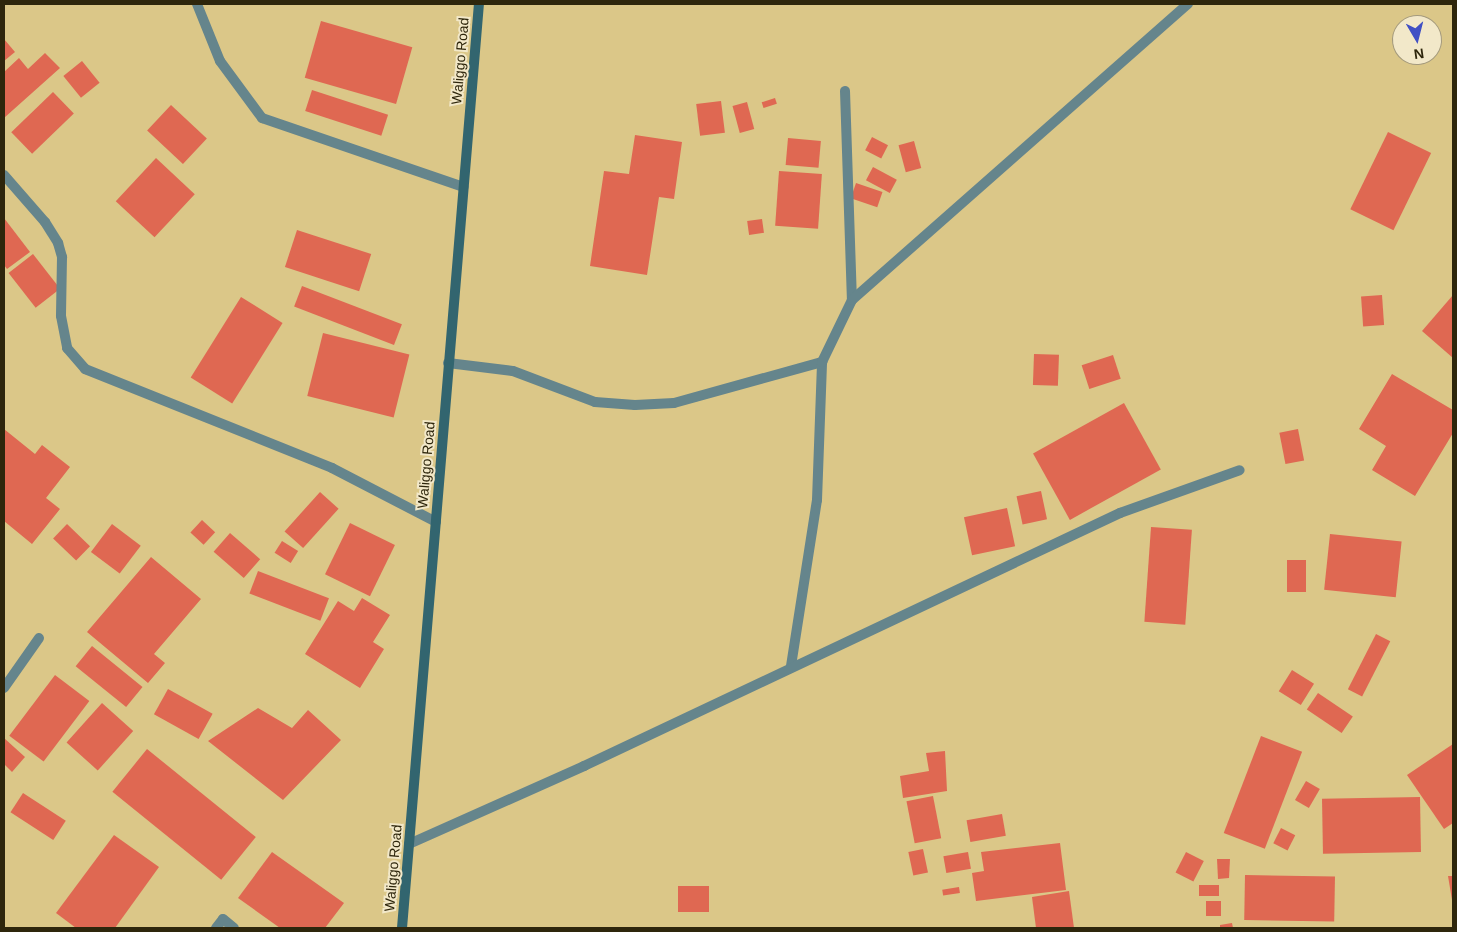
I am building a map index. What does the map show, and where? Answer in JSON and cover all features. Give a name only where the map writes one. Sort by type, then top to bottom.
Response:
[{"type":"street","points":[[197,4],[220,61],[262,118],[464,188]]},
{"type":"street","name":"Waliggo Road","points":[[402,928],[479,4]]},
{"type":"street","points":[[791,666],[817,500],[822,362],[852,300],[1188,4]]},
{"type":"street","points":[[845,91],[852,300]]},
{"type":"street","points":[[4,175],[45,222],[58,243],[62,257],[61,316],[67,348],[85,369],[332,468],[436,522]]},
{"type":"street","points":[[448,363],[513,371],[595,402],[635,405],[674,403],[822,362]]},
{"type":"street","points":[[409,844],[584,766],[791,666],[1120,512],[1240,470]]},
{"type":"street","points":[[4,688],[39,638]]},
{"type":"street","points":[[216,928],[223,919],[234,928]]},
{"type":"building","points":[[321,21],[412,47],[396,104],[305,78]]},
{"type":"building","points":[[4,39],[15,52],[4,61]]},
{"type":"building","points":[[45,53],[60,68],[4,118],[4,72],[19,58],[28,69]]},
{"type":"building","points":[[82,61],[100,83],[81,98],[63,76]]},
{"type":"building","points":[[312,90],[388,115],[381,136],[305,111]]},
{"type":"building","points":[[53,92],[74,114],[32,154],[11,132]]},
{"type":"building","points":[[775,98],[777,104],[764,108],[762,102]]},
{"type":"building","points":[[721,101],[725,133],[700,136],[696,104]]},
{"type":"building","points":[[747,102],[754,129],[740,133],[733,106]]},
{"type":"building","points":[[171,105],[207,138],[183,164],[147,131]]},
{"type":"building","points":[[1388,132],[1431,153],[1393,230],[1350,209]]},
{"type":"building","points":[[635,135],[682,142],[674,199],[659,197],[647,275],[590,266],[604,171],[629,174]]},
{"type":"building","points":[[872,137],[888,145],[881,159],[865,150]]},
{"type":"building","points":[[788,138],[821,141],[819,168],[786,165]]},
{"type":"building","points":[[914,141],[921,168],[906,172],[899,145]]},
{"type":"building","points":[[156,158],[195,194],[155,237],[116,201]]},
{"type":"building","points":[[873,167],[897,180],[890,193],[866,180]]},
{"type":"building","points":[[779,171],[822,174],[818,229],[775,226]]},
{"type":"building","points":[[856,183],[882,192],[877,207],[851,198]]},
{"type":"building","points":[[4,218],[30,252],[7,269],[4,265]]},
{"type":"building","points":[[762,219],[764,233],[749,235],[747,221]]},
{"type":"building","points":[[297,230],[371,254],[359,291],[285,267]]},
{"type":"building","points":[[33,254],[60,289],[36,308],[9,273]]},
{"type":"building","points":[[302,286],[402,324],[394,345],[294,307]]},
{"type":"building","points":[[1382,295],[1384,325],[1363,326],[1361,296]]},
{"type":"building","points":[[1453,295],[1453,358],[1422,331]]},
{"type":"building","points":[[241,297],[283,323],[232,404],[191,378]]},
{"type":"building","points":[[323,333],[409,355],[394,418],[307,396]]},
{"type":"building","points":[[1034,354],[1059,355],[1058,386],[1033,385]]},
{"type":"building","points":[[1113,355],[1121,379],[1089,389],[1082,365]]},
{"type":"building","points":[[1392,374],[1453,410],[1453,433],[1415,496],[1372,470],[1386,446],[1359,429]]},
{"type":"building","points":[[1124,403],[1161,469],[1070,520],[1033,453]]},
{"type":"building","points":[[4,429],[35,454],[42,445],[70,467],[46,498],[60,509],[32,544],[4,521]]},
{"type":"building","points":[[1298,429],[1304,460],[1285,464],[1279,433]]},
{"type":"building","points":[[1041,491],[1047,519],[1023,525],[1017,496]]},
{"type":"building","points":[[320,492],[339,509],[303,548],[285,531]]},
{"type":"building","points":[[1007,508],[1015,546],[972,555],[964,517]]},
{"type":"building","points":[[202,520],[215,532],[204,545],[190,532]]},
{"type":"building","points":[[350,523],[395,545],[370,596],[325,574]]},
{"type":"building","points":[[67,524],[90,546],[76,561],[53,538]]},
{"type":"building","points":[[112,524],[141,546],[120,574],[91,552]]},
{"type":"building","points":[[1151,527],[1192,530],[1185,625],[1144,622]]},
{"type":"building","points":[[230,533],[260,559],[244,578],[214,552]]},
{"type":"building","points":[[1330,534],[1402,542],[1396,597],[1324,590]]},
{"type":"building","points":[[282,541],[298,551],[291,563],[275,553]]},
{"type":"building","points":[[151,557],[201,599],[154,654],[165,663],[148,683],[87,632]]},
{"type":"building","points":[[1287,560],[1306,560],[1306,592],[1287,592]]},
{"type":"building","points":[[258,571],[329,598],[320,621],[249,593]]},
{"type":"building","points":[[362,598],[390,615],[373,642],[384,649],[360,688],[305,654],[338,601],[354,611]]},
{"type":"building","points":[[1376,634],[1390,641],[1362,697],[1348,689]]},
{"type":"building","points":[[92,646],[143,687],[126,707],[76,666]]},
{"type":"building","points":[[1292,670],[1314,684],[1301,705],[1279,691]]},
{"type":"building","points":[[55,675],[89,701],[44,762],[9,736]]},
{"type":"building","points":[[168,689],[213,714],[199,739],[154,714]]},
{"type":"building","points":[[1318,693],[1353,716],[1342,733],[1307,710]]},
{"type":"building","points":[[102,703],[133,731],[98,770],[67,742]]},
{"type":"building","points":[[258,708],[292,728],[308,710],[341,740],[283,800],[208,741]]},
{"type":"building","points":[[1261,736],[1302,752],[1265,849],[1224,833]]},
{"type":"building","points":[[4,738],[25,757],[12,772],[4,764]]},
{"type":"building","points":[[1453,744],[1453,823],[1444,829],[1407,775]]},
{"type":"building","points":[[147,749],[256,837],[221,880],[112,792]]},
{"type":"building","points":[[945,751],[947,791],[903,798],[900,776],[929,771],[926,753]]},
{"type":"building","points":[[1306,781],[1320,789],[1309,808],[1295,800]]},
{"type":"building","points":[[23,793],[66,821],[53,840],[10,812]]},
{"type":"building","points":[[933,796],[941,838],[915,843],[906,801]]},
{"type":"building","points":[[1420,797],[1421,852],[1323,854],[1322,799]]},
{"type":"building","points":[[1002,814],[1006,836],[970,842],[967,820]]},
{"type":"building","points":[[1281,828],[1295,835],[1288,850],[1273,843]]},
{"type":"building","points":[[114,835],[159,867],[115,928],[76,928],[56,913]]},
{"type":"building","points":[[1060,843],[1066,890],[976,901],[972,873],[984,871],[981,852]]},
{"type":"building","points":[[923,849],[928,872],[913,876],[908,852]]},
{"type":"building","points":[[272,852],[344,903],[325,928],[280,928],[238,898]]},
{"type":"building","points":[[968,852],[971,869],[946,873],[943,856]]},
{"type":"building","points":[[1186,852],[1204,861],[1193,882],[1176,872]]},
{"type":"building","points":[[1217,859],[1230,859],[1229,878],[1218,879]]},
{"type":"building","points":[[1245,875],[1335,877],[1334,922],[1244,920]]},
{"type":"building","points":[[1448,876],[1453,876],[1453,900],[1452,900]]},
{"type":"building","points":[[1199,885],[1219,885],[1219,896],[1199,896]]},
{"type":"building","points":[[678,886],[709,886],[709,912],[678,912]]},
{"type":"building","points":[[959,887],[960,893],[943,896],[942,890]]},
{"type":"building","points":[[1069,891],[1074,928],[1036,928],[1032,897]]},
{"type":"building","points":[[1206,901],[1221,901],[1221,916],[1206,916]]},
{"type":"building","points":[[1232,923],[1233,928],[1220,928],[1220,925]]}]
